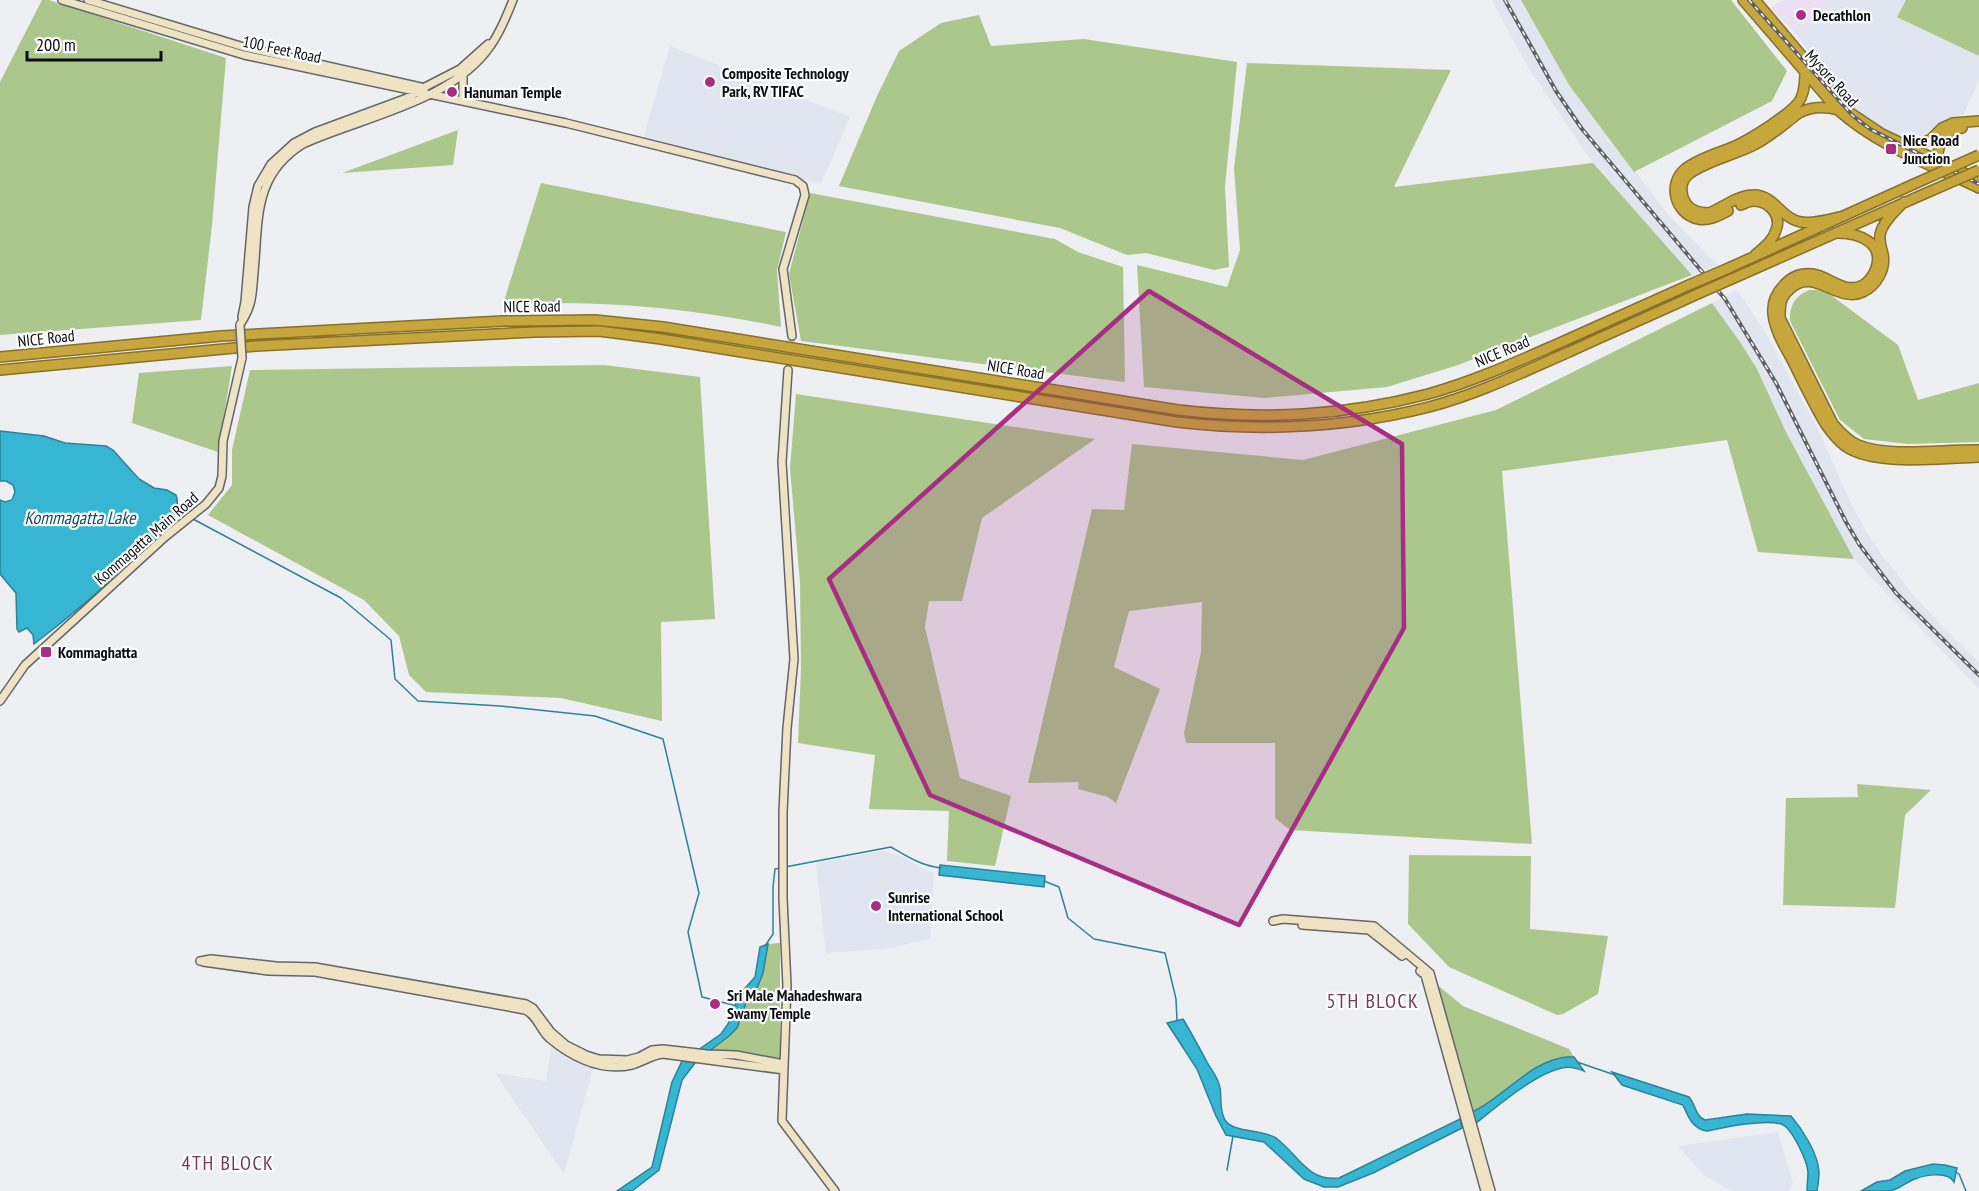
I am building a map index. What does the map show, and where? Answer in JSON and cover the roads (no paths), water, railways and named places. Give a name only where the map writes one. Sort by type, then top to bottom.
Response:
[{"type":"highway","name":"Mysore Road","points":[[1743,0],[1850,112],[1882,134],[1979,180]]},
{"type":"highway","name":"Mysore Road","points":[[1755,0],[1838,111],[1857,126],[1886,143],[1979,188]]},
{"type":"highway","points":[[1755,255],[1768,243],[1776,231],[1778,221],[1771,208],[1763,203],[1750,201],[1710,219],[1694,218],[1677,202],[1675,190],[1677,179],[1694,163],[1738,144],[1795,108],[1803,94],[1808,69]]},
{"type":"highway","points":[[1838,111],[1820,107],[1799,113],[1757,144],[1692,172],[1683,181],[1682,193],[1683,199],[1691,209],[1702,213],[1709,213],[1751,195],[1771,200],[1787,216],[1799,222],[1810,223],[1839,217]]},
{"type":"highway","points":[[1909,147],[1931,139],[1942,128],[1953,123],[1979,121]]},
{"type":"highway","points":[[1938,160],[1940,144],[1946,134],[1960,128],[1979,127]]},
{"type":"highway","name":"NICE Road","points":[[0,357],[270,333],[513,321],[595,320],[663,327],[1178,410],[1275,416],[1326,413],[1369,407],[1449,387],[1505,367],[1979,155]]},
{"type":"highway","name":"NICE Road","points":[[0,370],[256,346],[534,332],[599,331],[1177,422],[1274,429],[1342,424],[1431,406],[1501,382],[1979,170]]},
{"type":"highway","points":[[1904,202],[1888,219],[1881,232],[1883,268],[1872,286],[1854,295],[1842,294],[1824,284],[1802,281],[1791,287],[1783,296],[1780,318],[1833,424],[1855,444],[1882,451],[1979,450]]},
{"type":"highway","points":[[1835,233],[1862,237],[1871,243],[1877,253],[1877,264],[1872,276],[1864,284],[1852,288],[1842,287],[1822,276],[1798,275],[1788,280],[1779,290],[1772,311],[1778,332],[1826,425],[1845,446],[1870,457],[1921,459],[1979,457]]},
{"type":"street","name":"100 Feet Road","points":[[62,0],[244,55],[421,89]]},
{"type":"street","name":"100 Feet Road","points":[[88,0],[244,47],[795,180],[803,186],[806,195],[783,269],[792,336]]},
{"type":"street","name":"Kommagatta Main Road","points":[[240,325],[251,302],[260,207],[265,187],[275,168],[303,144],[408,106],[462,72],[491,45],[512,0]]},
{"type":"street","name":"Kommagatta Main Road","points":[[0,701],[28,663],[165,537],[206,504],[219,488],[222,476],[223,441],[242,358],[240,325],[245,302],[253,207],[258,186],[271,164],[294,143],[315,132],[407,98],[421,89],[462,72]]},
{"type":"street","points":[[462,72],[463,101]]},
{"type":"street","points":[[788,370],[782,462],[794,659],[783,812],[783,898],[787,986],[782,1121],[835,1191]]},
{"type":"street","points":[[1485,1191],[1425,975],[1369,930],[1273,921],[1283,919],[1374,926],[1430,973],[1491,1191]]},
{"type":"street","points":[[682,1054],[657,1055],[628,1066],[598,1065],[576,1057],[563,1049],[547,1036],[527,1010],[315,972],[268,971],[200,961],[210,959],[276,966],[315,967],[529,1005],[535,1009],[550,1032],[566,1045],[599,1059],[627,1060],[657,1050],[784,1067]]},
{"type":"water","name":"Kommagatta Lake","points":[[0,431],[44,436],[65,443],[106,446],[113,450],[139,479],[154,488],[167,490],[176,495],[177,499],[177,509],[164,530],[114,578],[34,644],[33,635],[27,628],[19,632],[17,629],[16,593],[0,574],[0,500],[5,502],[12,500],[15,492],[13,485],[0,481]]},
{"type":"water","points":[[940,865],[1045,876],[1044,887],[939,875]]},
{"type":"water","points":[[768,944],[763,973],[758,986],[746,1003],[737,1028],[708,1052],[698,1050],[721,1034],[728,1024],[739,995],[755,977],[760,947]]},
{"type":"water","points":[[1183,1019],[1218,1081],[1225,1120],[1234,1127],[1276,1138],[1319,1176],[1339,1178],[1460,1119],[1462,1128],[1373,1173],[1338,1187],[1324,1187],[1304,1179],[1264,1142],[1226,1135],[1197,1069],[1167,1023]]},
{"type":"water","points":[[1574,1057],[1584,1071],[1565,1067],[1540,1076],[1475,1124],[1472,1112],[1541,1065]]},
{"type":"water","points":[[682,1061],[695,1063],[682,1080],[659,1170],[632,1191],[617,1191],[652,1167],[672,1082]]},
{"type":"water","points":[[1612,1072],[1689,1097],[1699,1116],[1705,1120],[1747,1114],[1791,1116],[1816,1157],[1819,1172],[1817,1191],[1807,1191],[1808,1172],[1805,1160],[1785,1126],[1765,1122],[1702,1130],[1692,1122],[1683,1105],[1622,1085]]},
{"type":"water","points":[[1933,1164],[1957,1168],[1954,1182],[1947,1176],[1930,1175],[1889,1191],[1861,1191],[1877,1182],[1890,1180],[1905,1171]]},
{"type":"waterway","points":[[175,512],[185,516]]},
{"type":"waterway","points":[[193,519],[341,598],[391,640],[395,679],[418,701],[500,706],[595,716],[663,739],[699,893],[688,932],[702,997],[737,1006]]},
{"type":"waterway","points":[[785,867],[891,847],[909,858],[941,868]]},
{"type":"waterway","points":[[765,946],[773,934],[775,869],[781,868]]},
{"type":"waterway","points":[[1044,881],[1059,887],[1068,918],[1094,939],[1165,953],[1176,999],[1177,1021]]},
{"type":"waterway","points":[[1577,1062],[1615,1075]]},
{"type":"waterway","points":[[1227,1170],[1233,1136]]},
{"type":"waterway","points":[[1956,1172],[1966,1191]]},
{"type":"tunnel","points":[[788,364],[792,336]]},
{"type":"railway","points":[[1505,0],[1556,91],[1582,129],[1725,299],[1776,383],[1859,544],[1896,593],[1979,675]]},
{"type":"railway","points":[[1749,0],[1853,116],[1870,129],[1979,184]]},
{"type":"place","name":"Decathlon","points":[[1801,15]]},
{"type":"place","name":"Composite Technology Park, RV TIFAC","points":[[710,82]]},
{"type":"place","name":"Hanuman Temple","points":[[452,92]]},
{"type":"place","name":"Nice Road Junction","points":[[1891,149]]},
{"type":"place","name":"Kommaghatta","points":[[46,652]]},
{"type":"place","name":"Sunrise International School","points":[[876,906]]},
{"type":"place","name":"Sri Male Mahadeshwara Swamy Temple","points":[[715,1004]]},
{"type":"district","name":"5TH BLOCK","points":[[1373,1001]]},
{"type":"district","name":"4TH BLOCK","points":[[228,1163]]}]
